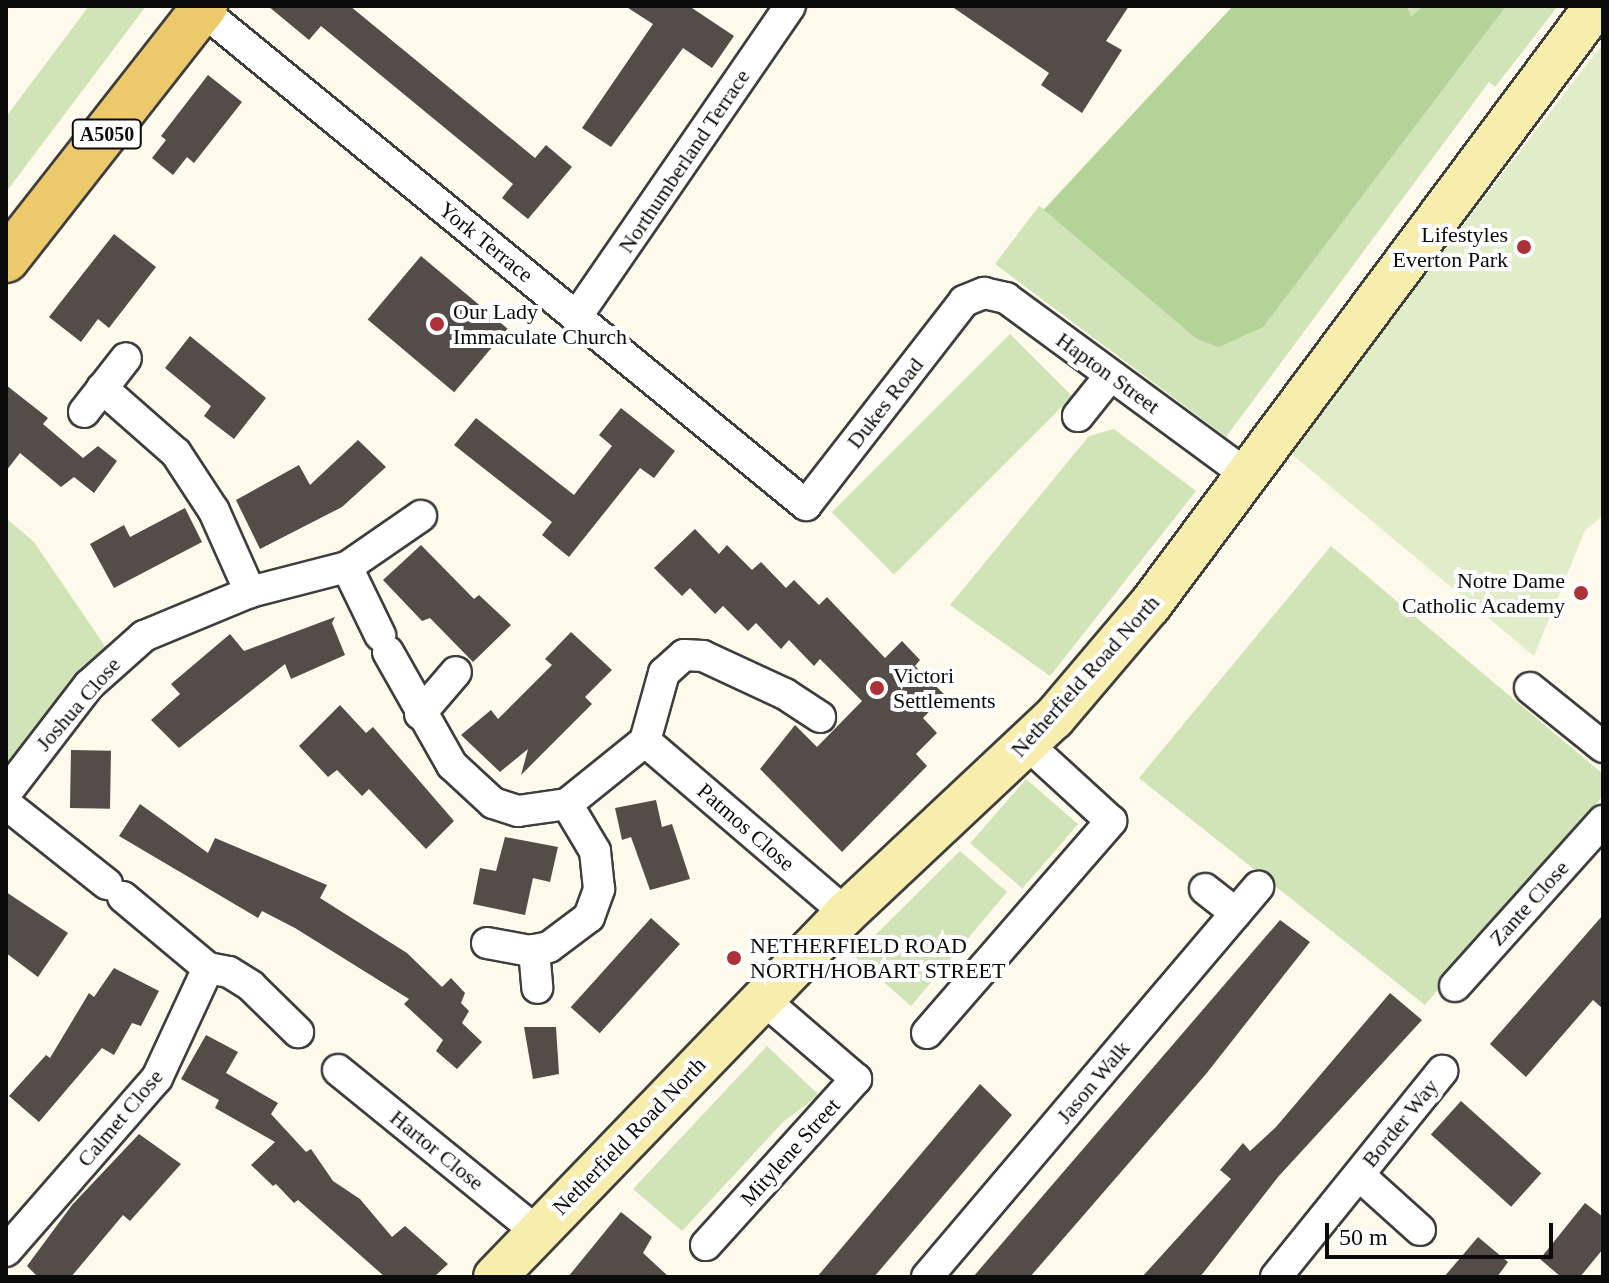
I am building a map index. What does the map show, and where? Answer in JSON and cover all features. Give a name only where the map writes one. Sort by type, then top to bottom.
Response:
[{"type":"main road","name":"A5050","points":[[6,260],[204,8]]},
{"type":"street","name":"Northumberland Terrace","points":[[577,316],[790,6]]},
{"type":"street","name":"Netherfield Road North","points":[[508,1272],[536,1231],[846,913],[1027,744],[1150,605],[1596,6]]},
{"type":"street","name":"York Terrace","points":[[204,8],[806,505]]},
{"type":"street","name":"Hapton Street","points":[[964,301],[984,293],[1006,298],[1246,474]]},
{"type":"street","name":"Dukes Road","points":[[806,505],[964,301]]},
{"type":"street","points":[[84,412],[126,358]]},
{"type":"street","points":[[1078,416],[1110,376]]},
{"type":"street","points":[[102,388],[176,453],[214,511],[250,592]]},
{"type":"street","name":"Joshua Close","points":[[6,793],[113,659],[173,620],[250,592],[347,567],[421,516]]},
{"type":"street","points":[[347,567],[420,714],[452,765],[493,803],[518,811],[567,804],[645,741],[664,673],[684,655],[703,656],[785,694],[820,717]]},
{"type":"street","points":[[420,714],[456,672]]},
{"type":"street","points":[[1530,688],[1603,747]]},
{"type":"street","name":"Patmos Close","points":[[645,741],[846,913]]},
{"type":"street","points":[[927,1033],[1111,821],[1027,744]]},
{"type":"street","points":[[6,804],[208,968],[229,972],[251,986],[298,1032]]},
{"type":"street","points":[[487,943],[534,950],[579,929],[599,889],[595,851],[567,804]]},
{"type":"street","name":"Zante Close","points":[[1455,986],[1603,821]]},
{"type":"street","name":"Jason Walk","points":[[927,1277],[1258,887]]},
{"type":"street","points":[[1205,889],[1236,913]]},
{"type":"street","points":[[534,950],[537,988]]},
{"type":"street","name":"Calmet Close","points":[[6,1251],[157,1078],[208,968]]},
{"type":"street","name":"Mitylene Street","points":[[706,1245],[856,1079],[763,999]]},
{"type":"street","name":"Hartor Close","points":[[338,1070],[536,1231]]},
{"type":"street","name":"Border Way","points":[[1276,1277],[1442,1071]]},
{"type":"street","name":"Border Way","points":[[1359,1175],[1420,1230]]},
{"type":"green space","points":[[89,6],[146,6],[6,192],[6,117]]},
{"type":"green space","points":[[1233,6],[1558,6],[1495,87],[1489,82],[1226,437],[995,264],[1039,206],[1044,209]]},
{"type":"green space","points":[[1233,6],[1407,6],[1411,17],[1423,6],[1506,6],[1263,327],[1219,347],[1197,339],[1044,210]]},
{"type":"green space","name":"Lifestyles Everton Park","points":[[1603,44],[1603,516],[1585,530],[1534,656],[1288,451]]},
{"type":"green space","points":[[1010,334],[1072,396],[894,574],[832,512]]},
{"type":"green space","points":[[1114,429],[1196,491],[1050,676],[950,605],[1089,436]]},
{"type":"green space","points":[[6,518],[34,542],[111,655],[6,788]]},
{"type":"green space","points":[[1331,546],[1603,774],[1603,796],[1425,1005],[1139,778]]},
{"type":"green space","points":[[1026,779],[1078,824],[1022,888],[970,843]]},
{"type":"green space","points":[[960,851],[1007,892],[911,1006],[854,956]]},
{"type":"green space","points":[[767,1046],[819,1095],[784,1121],[682,1231],[633,1189]]},
{"type":"building","points":[[268,6],[350,6],[535,158],[546,145],[572,167],[528,219],[502,198],[513,184],[321,26],[309,40]]},
{"type":"building","points":[[625,6],[689,6],[734,36],[712,68],[683,48],[611,147],[582,128],[653,24]]},
{"type":"building","points":[[951,6],[1129,6],[1106,41],[1122,50],[1082,113],[1041,85],[1049,73]]},
{"type":"building","points":[[208,75],[242,102],[194,163],[187,157],[173,175],[152,158],[166,140],[161,136]]},
{"type":"building","points":[[114,234],[156,267],[109,328],[98,319],[81,342],[49,317]]},
{"type":"building","name":"Our Lady Immaculate Church","points":[[421,256],[508,329],[454,392],[368,320]]},
{"type":"building","points":[[190,336],[266,398],[234,439],[204,416],[211,406],[165,368]]},
{"type":"building","points":[[6,385],[48,418],[43,424],[83,458],[98,446],[117,461],[94,493],[74,477],[61,487],[20,453],[6,471]]},
{"type":"building","points":[[621,408],[675,451],[654,478],[640,468],[569,557],[542,535],[552,522],[454,445],[476,418],[574,495],[612,446],[599,435]]},
{"type":"building","points":[[358,440],[386,467],[342,507],[260,549],[236,500],[299,465],[310,485]]},
{"type":"building","points":[[185,508],[202,542],[114,588],[90,544],[124,525],[130,537]]},
{"type":"building","name":"Victori Settlements","points":[[695,529],[719,554],[727,545],[752,570],[761,562],[786,588],[794,580],[819,605],[827,597],[885,658],[902,641],[920,660],[915,666],[945,695],[923,718],[937,733],[916,754],[927,766],[842,852],[760,769],[795,725],[817,747],[862,701],[820,659],[814,666],[789,640],[781,649],[756,623],[748,631],[723,606],[715,614],[690,588],[682,596],[654,568]]},
{"type":"building","points":[[421,545],[474,599],[479,595],[511,625],[473,662],[430,618],[422,621],[383,580]]},
{"type":"building","points":[[335,617],[332,623],[345,655],[291,679],[285,664],[179,748],[151,720],[180,694],[171,684],[230,634],[244,651]]},
{"type":"building","points":[[571,632],[612,670],[585,697],[592,704],[521,775],[528,749],[500,772],[461,735],[491,710],[498,719],[552,665],[545,659]]},
{"type":"building","points":[[340,705],[366,733],[373,727],[454,821],[426,849],[369,789],[362,796],[337,770],[328,777],[299,746]]},
{"type":"building","points":[[71,750],[111,751],[110,809],[70,808]]},
{"type":"building","points":[[656,800],[662,827],[672,824],[690,879],[650,890],[631,837],[622,840],[615,808]]},
{"type":"building","points":[[140,804],[208,853],[215,838],[327,885],[320,898],[407,953],[442,987],[451,978],[465,993],[461,1003],[469,1011],[462,1023],[482,1042],[457,1069],[436,1051],[443,1040],[404,1004],[409,999],[295,928],[262,911],[258,918],[119,836]]},
{"type":"building","points":[[505,837],[558,847],[550,882],[533,878],[525,915],[473,904],[480,868],[496,871]]},
{"type":"building","points":[[6,892],[68,933],[38,977],[6,953]]},
{"type":"building","points":[[1603,915],[1603,1009],[1593,1000],[1526,1077],[1490,1044]]},
{"type":"building","points":[[651,918],[680,944],[600,1033],[571,1007]]},
{"type":"building","points":[[1280,920],[1310,942],[1206,1074],[1030,1277],[973,1277]]},
{"type":"building","points":[[114,968],[159,991],[141,1026],[132,1023],[114,1055],[102,1048],[39,1122],[9,1096],[46,1055],[50,1058],[89,993],[94,997]]},
{"type":"building","points":[[1390,993],[1422,1020],[1278,1177],[1200,1277],[1142,1277],[1231,1179],[1220,1170],[1243,1143],[1250,1151],[1276,1127]]},
{"type":"building","points":[[524,1027],[556,1027],[559,1074],[533,1079]]},
{"type":"building","points":[[206,1035],[238,1052],[226,1073],[278,1103],[271,1114],[306,1152],[311,1149],[333,1181],[360,1199],[392,1237],[405,1226],[448,1264],[434,1277],[385,1277],[298,1200],[294,1203],[276,1184],[273,1186],[251,1165],[275,1142],[215,1108],[219,1100],[181,1079]]},
{"type":"building","points":[[980,1084],[1012,1115],[874,1277],[817,1277]]},
{"type":"building","points":[[1461,1101],[1541,1173],[1511,1207],[1431,1134]]},
{"type":"building","points":[[139,1134],[181,1164],[130,1221],[123,1215],[71,1277],[38,1277],[27,1266],[72,1205]]},
{"type":"building","points":[[1585,1203],[1603,1217],[1603,1249],[1580,1277],[1561,1277],[1540,1259]]},
{"type":"building","points":[[621,1212],[652,1237],[643,1253],[669,1277],[568,1277]]},
{"type":"building","points":[[1478,1237],[1508,1262],[1497,1277],[1444,1277]]},
{"type":"place","name":"Lifestyles Everton Park","points":[[1524,247]]},
{"type":"place","name":"Our Lady Immaculate Church","points":[[437,324]]},
{"type":"place","name":"Notre Dame Catholic Academy","points":[[1581,593]]},
{"type":"place","name":"Victori Settlements","points":[[877,688]]},
{"type":"place","name":"NETHERFIELD ROAD NORTH/HOBART STREET","points":[[734,958]]}]
